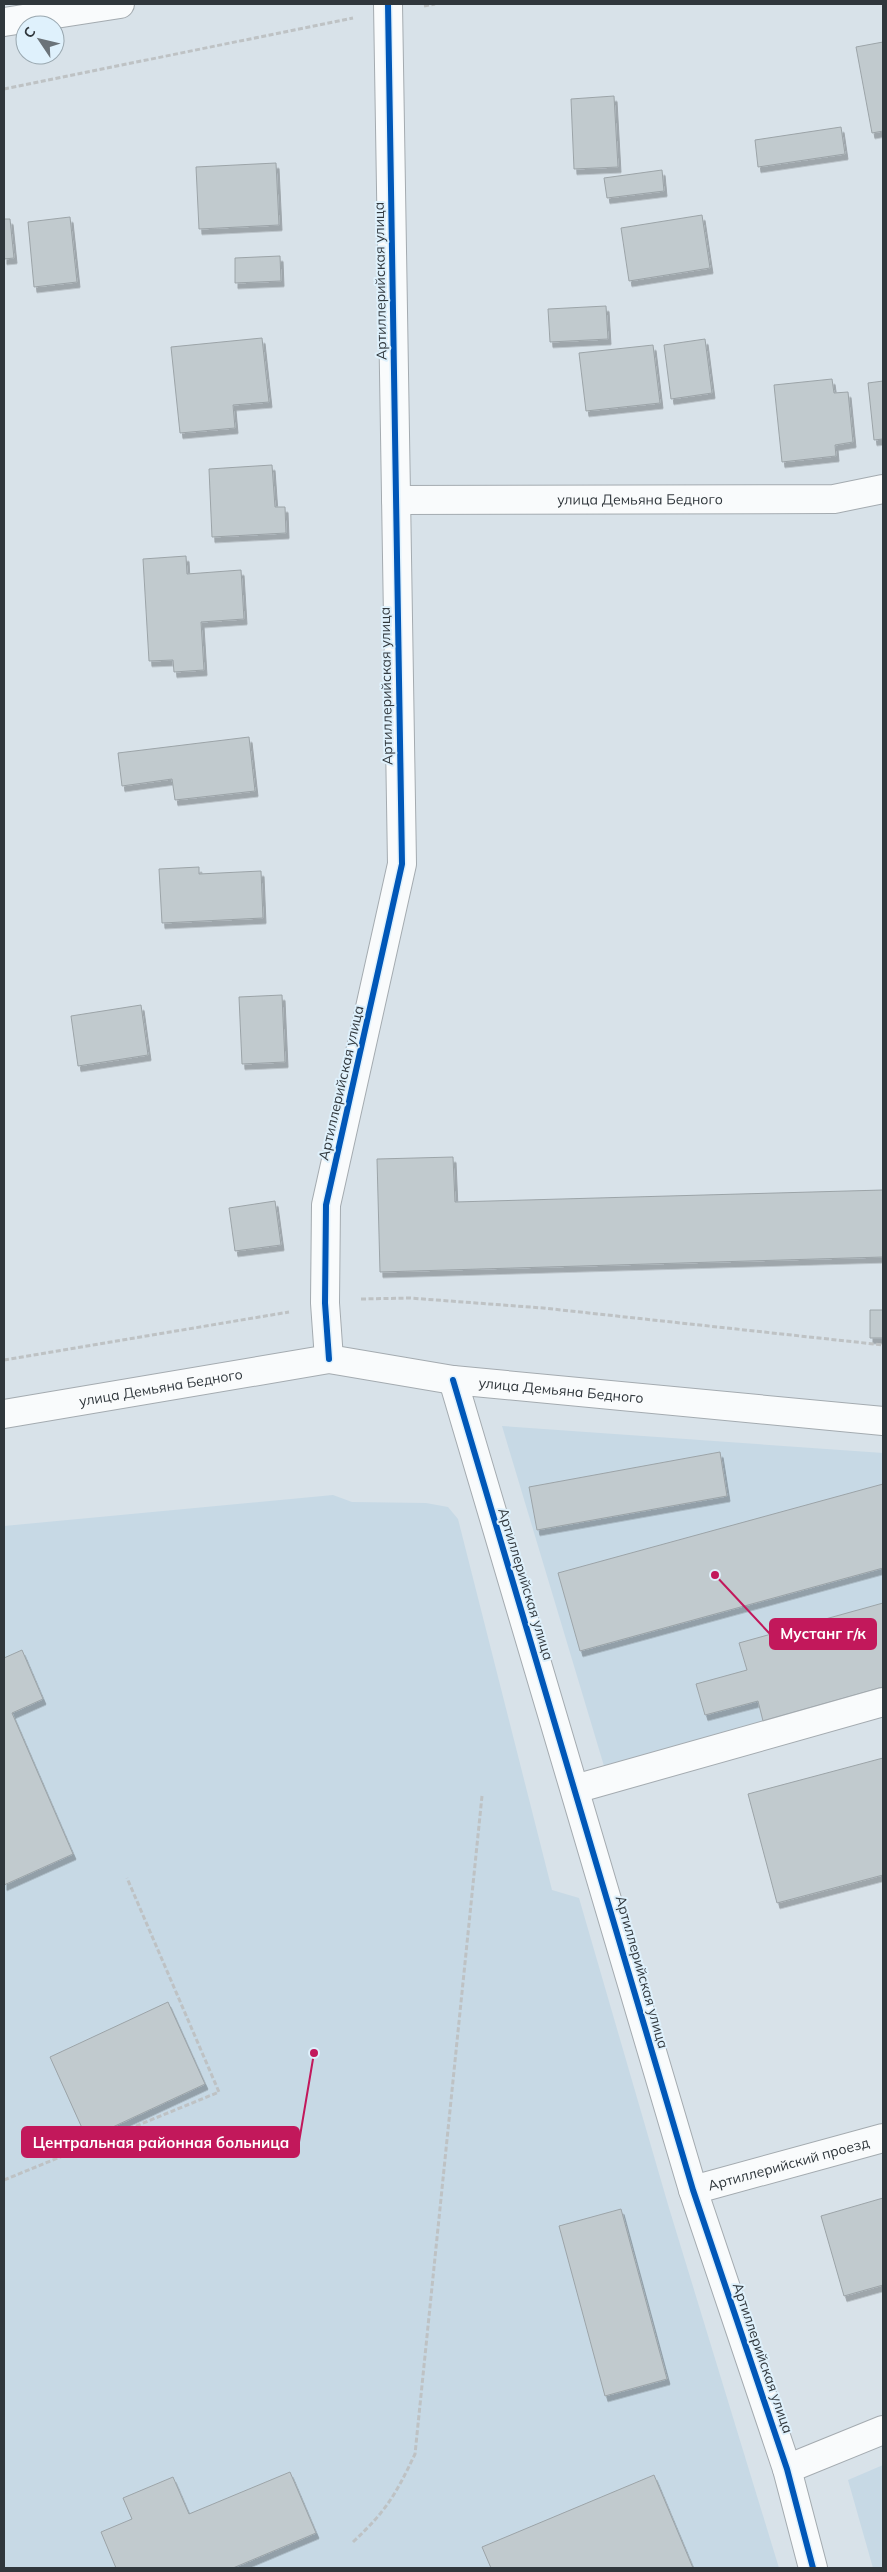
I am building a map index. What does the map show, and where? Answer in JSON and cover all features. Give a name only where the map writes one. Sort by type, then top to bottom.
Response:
[{"type":"street","points":[[4,22],[120,4]]},
{"type":"street","name":"Артиллерийская улица","points":[[329,1359],[325,1303],[326,1205],[402,864],[388,8]]},
{"type":"street","name":"улица Демьяна Бедного","points":[[396,500],[834,499],[883,489]]},
{"type":"street","name":"улица Демьяна Бедного","points":[[4,1414],[329,1359],[453,1380],[883,1421]]},
{"type":"street","name":"Артиллерийская улица","points":[[453,1380],[693,2190],[787,2469],[813,2568]]},
{"type":"street","points":[[575,1789],[883,1702]]},
{"type":"street","name":"Артиллерийский проезд","points":[[693,2190],[883,2138]]},
{"type":"street","points":[[787,2469],[883,2430]]},
{"type":"path","points":[[4,90],[388,8],[435,4]]},
{"type":"path","points":[[4,1360],[295,1311],[333,1300],[420,1298],[543,1308],[883,1345]]},
{"type":"path","points":[[353,2542],[380,2516],[396,2495],[415,2454],[482,1796]]},
{"type":"path","points":[[4,2180],[220,2092],[127,1878]]},
{"type":"shaded area","points":[[502,1426],[883,1453],[883,1698],[604,1766]]},
{"type":"shaded area","points":[[333,1495],[352,1502],[426,1503],[448,1507],[458,1519],[552,1890],[579,1898],[669,2208],[779,2568],[4,2568],[4,1526]]},
{"type":"shaded area","points":[[883,2465],[883,2568],[873,2568],[848,2480]]},
{"type":"building","points":[[883,42],[883,131],[872,133],[856,47]]},
{"type":"building","points":[[614,96],[618,167],[574,169],[571,99]]},
{"type":"building","points":[[841,127],[845,154],[758,167],[755,140]]},
{"type":"building","points":[[276,163],[279,225],[199,229],[196,167]]},
{"type":"building","points":[[662,170],[664,191],[607,198],[604,178]]},
{"type":"building","points":[[702,215],[710,268],[629,281],[621,228]]},
{"type":"building","points":[[70,217],[77,282],[34,287],[28,222]]},
{"type":"building","points":[[4,219],[10,219],[14,258],[4,259]]},
{"type":"building","points":[[280,256],[281,281],[235,283],[235,258]]},
{"type":"building","points":[[606,306],[608,339],[550,342],[548,309]]},
{"type":"building","points":[[262,338],[269,402],[233,405],[235,428],[180,433],[171,347]]},
{"type":"building","points":[[705,339],[712,393],[671,399],[664,345]]},
{"type":"building","points":[[653,345],[660,403],[586,411],[579,353]]},
{"type":"building","points":[[832,379],[834,393],[848,392],[853,442],[835,445],[836,456],[782,462],[774,385]]},
{"type":"building","points":[[883,381],[883,439],[874,440],[868,383]]},
{"type":"building","points":[[272,465],[275,507],[285,507],[286,533],[212,537],[209,469]]},
{"type":"building","points":[[186,556],[187,574],[241,570],[244,619],[201,622],[204,670],[174,672],[173,660],[149,661],[143,559]]},
{"type":"building","points":[[249,737],[255,791],[175,800],[172,779],[122,786],[118,753]]},
{"type":"building","points":[[199,867],[199,874],[261,871],[263,918],[162,923],[159,869]]},
{"type":"building","points":[[282,995],[285,1062],[242,1064],[239,997]]},
{"type":"building","points":[[141,1005],[148,1055],[78,1066],[71,1016]]},
{"type":"building","points":[[453,1157],[455,1202],[883,1190],[883,1257],[380,1272],[377,1159]]},
{"type":"building","points":[[275,1201],[281,1245],[235,1251],[229,1208]]},
{"type":"building","points":[[870,1310],[883,1310],[883,1338],[870,1338]]},
{"type":"building","points":[[720,1452],[727,1496],[537,1530],[529,1487]]},
{"type":"building","points":[[883,1484],[883,1568],[580,1651],[558,1573]]},
{"type":"building","points":[[883,1603],[883,1687],[763,1721],[758,1701],[705,1715],[696,1684],[747,1670],[739,1643]]},
{"type":"building","points":[[22,1650],[43,1699],[12,1713],[73,1854],[4,1885],[4,1658]]},
{"type":"building","points":[[883,1758],[883,1875],[777,1903],[748,1794]]},
{"type":"building","points":[[168,2002],[205,2084],[87,2139],[50,2057]]},
{"type":"building","points":[[883,2198],[883,2285],[844,2296],[821,2216]]},
{"type":"building","points":[[621,2209],[667,2379],[605,2396],[559,2226]]},
{"type":"building","points":[[290,2472],[316,2533],[233,2568],[116,2568],[101,2532],[132,2519],[123,2498],[173,2477],[189,2514]]},
{"type":"building","points":[[654,2475],[693,2568],[491,2568],[482,2547]]},
{"type":"cycle path","points":[[329,1359],[325,1303],[326,1205],[402,864],[388,4]]},
{"type":"cycle path","points":[[453,1380],[693,2190],[787,2469],[813,2568]]},
{"type":"place","name":"Мустанг г/к","points":[[715,1575]]},
{"type":"place","name":"Центральная районная больница","points":[[314,2053]]}]
